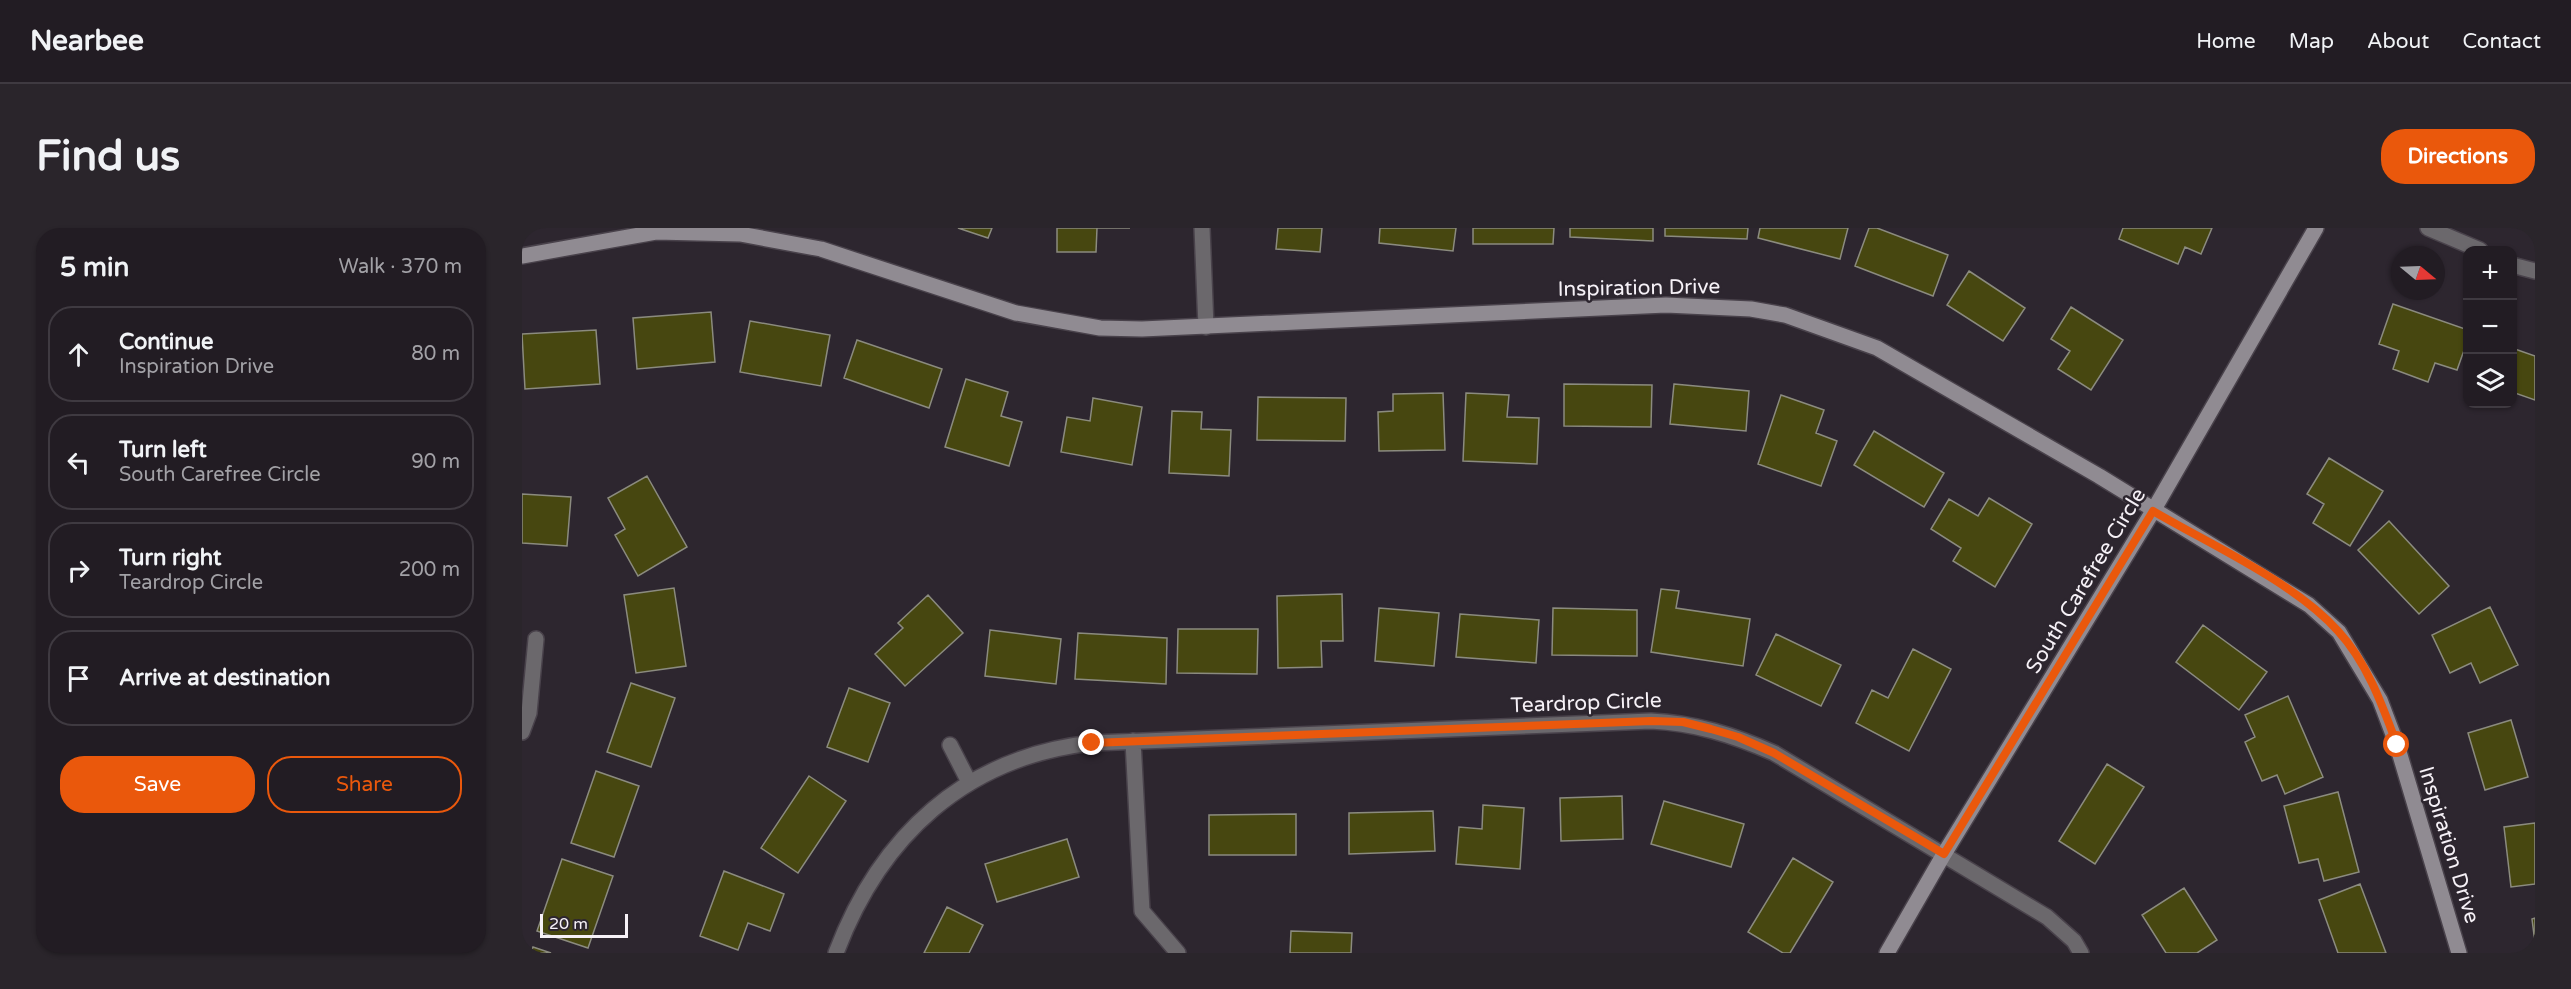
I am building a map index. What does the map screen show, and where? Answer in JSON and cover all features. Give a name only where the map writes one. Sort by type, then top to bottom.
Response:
[{"type":"street","points":[[1202,228],[1206,327]]},
{"type":"street","name":"South Carefree Circle","points":[[1887,953],[1944,854],[2153,511],[2316,228]]},
{"type":"street","points":[[2428,228],[2471,246]]},
{"type":"street","name":"Inspiration Drive","points":[[522,256],[656,232],[740,231],[821,249],[1016,313],[1100,327],[1142,329],[1206,327],[1666,305],[1751,309],[1785,315],[1877,348],[2275,582],[2309,605],[2339,632],[2380,700],[2397,745],[2459,953]]},
{"type":"street","points":[[2517,266],[2535,271]]},
{"type":"street","points":[[522,732],[536,639]]},
{"type":"street","name":"Teardrop Circle","points":[[836,953],[880,866],[907,832],[936,805],[969,782],[1030,755],[1060,747],[1133,741],[1651,721],[1683,722],[1738,737],[1774,753],[2047,917],[2074,941],[2081,953]]},
{"type":"street","points":[[1133,741],[1142,911],[1178,953]]},
{"type":"street","points":[[950,745],[969,782]]},
{"type":"building","points":[[958,228],[992,228],[988,238]]},
{"type":"building","points":[[1057,228],[1097,228],[1096,252],[1057,252]]},
{"type":"building","points":[[1278,228],[1322,228],[1320,252],[1276,249]]},
{"type":"building","points":[[1380,228],[1456,228],[1453,251],[1379,243]]},
{"type":"building","points":[[1473,228],[1554,228],[1553,244],[1473,244]]},
{"type":"building","points":[[1570,228],[1653,228],[1653,241],[1570,237]]},
{"type":"building","points":[[1665,228],[1748,228],[1747,239],[1665,236]]},
{"type":"building","points":[[1760,228],[1848,228],[1840,259],[1758,238]]},
{"type":"building","points":[[1869,228],[1877,228],[1948,255],[1933,296],[1855,266]]},
{"type":"building","points":[[2123,228],[2212,228],[2201,254],[2185,247],[2178,264],[2119,239]]},
{"type":"building","points":[[1969,271],[2025,308],[2003,341],[1947,305]]},
{"type":"building","points":[[2393,304],[2463,328],[2463,353],[2457,370],[2435,363],[2428,382],[2393,369],[2399,351],[2379,344]]},
{"type":"building","points":[[2071,307],[2123,340],[2091,390],[2058,369],[2070,351],[2051,339]]},
{"type":"building","points":[[711,312],[715,362],[637,369],[633,318]]},
{"type":"building","points":[[750,321],[830,335],[821,386],[740,372]]},
{"type":"building","points":[[596,330],[600,384],[525,389],[522,334]]},
{"type":"building","points":[[857,340],[942,369],[929,408],[844,378]]},
{"type":"building","points":[[2517,350],[2535,356],[2535,400],[2517,394]]},
{"type":"building","points":[[966,379],[1008,392],[1001,416],[1022,422],[1009,466],[945,447]]},
{"type":"building","points":[[1564,384],[1652,385],[1651,427],[1564,426]]},
{"type":"building","points":[[1674,384],[1749,391],[1746,431],[1670,424]]},
{"type":"building","points":[[1443,393],[1445,450],[1379,451],[1378,412],[1393,411],[1393,394]]},
{"type":"building","points":[[1466,393],[1509,395],[1507,417],[1539,418],[1537,464],[1463,461]]},
{"type":"building","points":[[1781,395],[1824,410],[1816,433],[1837,441],[1821,486],[1758,464]]},
{"type":"building","points":[[1258,397],[1346,398],[1345,441],[1257,440]]},
{"type":"building","points":[[1093,398],[1142,407],[1132,465],[1061,452],[1067,417],[1090,421]]},
{"type":"building","points":[[1172,411],[1202,412],[1201,429],[1231,430],[1229,476],[1169,473]]},
{"type":"building","points":[[1874,431],[1944,473],[1924,507],[1854,465]]},
{"type":"building","points":[[2329,458],[2383,491],[2350,546],[2313,523],[2324,504],[2307,494]]},
{"type":"building","points":[[647,476],[687,547],[638,576],[615,535],[625,529],[608,498]]},
{"type":"building","points":[[522,494],[571,497],[567,546],[522,543]]},
{"type":"building","points":[[1989,498],[2032,524],[1995,587],[1953,561],[1961,548],[1931,529],[1949,499],[1978,516]]},
{"type":"building","points":[[2389,521],[2449,586],[2419,614],[2358,550]]},
{"type":"building","points":[[674,588],[686,666],[636,673],[624,595]]},
{"type":"building","points":[[1661,589],[1679,591],[1676,608],[1750,619],[1743,666],[1651,652]]},
{"type":"building","points":[[1342,594],[1343,641],[1321,641],[1322,667],[1278,668],[1277,596]]},
{"type":"building","points":[[928,595],[963,633],[905,686],[875,654],[903,628],[898,623]]},
{"type":"building","points":[[2490,607],[2518,665],[2480,683],[2471,663],[2450,673],[2432,635]]},
{"type":"building","points":[[1379,608],[1439,613],[1434,666],[1375,661]]},
{"type":"building","points":[[1553,608],[1637,610],[1637,656],[1552,655]]},
{"type":"building","points":[[1460,614],[1539,620],[1536,663],[1456,657]]},
{"type":"building","points":[[2203,625],[2267,672],[2239,710],[2176,662]]},
{"type":"building","points":[[1178,629],[1258,629],[1257,674],[1177,673]]},
{"type":"building","points":[[990,630],[1061,639],[1056,684],[985,676]]},
{"type":"building","points":[[1078,633],[1167,638],[1166,684],[1075,679]]},
{"type":"building","points":[[1776,634],[1841,665],[1821,706],[1756,675]]},
{"type":"building","points":[[1913,649],[1951,669],[1909,751],[1856,723],[1872,690],[1888,698]]},
{"type":"building","points":[[631,683],[675,698],[651,767],[607,752]]},
{"type":"building","points":[[849,688],[890,703],[868,762],[827,747]]},
{"type":"building","points":[[2288,696],[2323,777],[2285,794],[2277,775],[2262,781],[2245,742],[2255,737],[2245,715]]},
{"type":"building","points":[[2511,720],[2528,777],[2485,790],[2468,733]]},
{"type":"building","points":[[2107,764],[2144,787],[2095,864],[2059,841]]},
{"type":"building","points":[[596,771],[639,786],[614,857],[571,843]]},
{"type":"building","points":[[809,776],[846,801],[798,873],[761,848]]},
{"type":"building","points":[[2338,792],[2359,872],[2324,881],[2318,859],[2299,863],[2284,806]]},
{"type":"building","points":[[1622,796],[1623,839],[1561,841],[1560,798]]},
{"type":"building","points":[[1664,801],[1744,824],[1731,867],[1651,844]]},
{"type":"building","points":[[1483,805],[1524,808],[1520,869],[1456,864],[1459,827],[1482,829]]},
{"type":"building","points":[[1433,811],[1435,851],[1349,854],[1349,813]]},
{"type":"building","points":[[1296,814],[1296,855],[1209,855],[1209,815]]},
{"type":"building","points":[[2535,823],[2535,884],[2511,887],[2504,827]]},
{"type":"building","points":[[1067,839],[1079,877],[997,902],[985,864]]},
{"type":"building","points":[[1793,858],[1833,882],[1790,953],[1783,953],[1748,932]]},
{"type":"building","points":[[562,859],[613,876],[588,948],[537,931]]},
{"type":"building","points":[[724,871],[784,894],[770,931],[748,923],[738,950],[700,936]]},
{"type":"building","points":[[2360,884],[2386,953],[2338,953],[2319,900]]},
{"type":"building","points":[[2184,888],[2217,940],[2197,953],[2166,953],[2142,915]]},
{"type":"building","points":[[947,907],[983,925],[969,953],[924,953]]},
{"type":"building","points":[[2535,918],[2535,943],[2532,919]]},
{"type":"building","points":[[1291,931],[1352,933],[1351,953],[1290,953]]},
{"type":"building","points":[[533,947],[551,953],[531,953]]},
{"type":"route","points":[[1092,743],[1651,721],[1683,722],[1738,737],[1774,753],[1811,778],[1944,854],[2153,511],[2275,582],[2309,605],[2339,632],[2380,700],[2397,745]]}]
